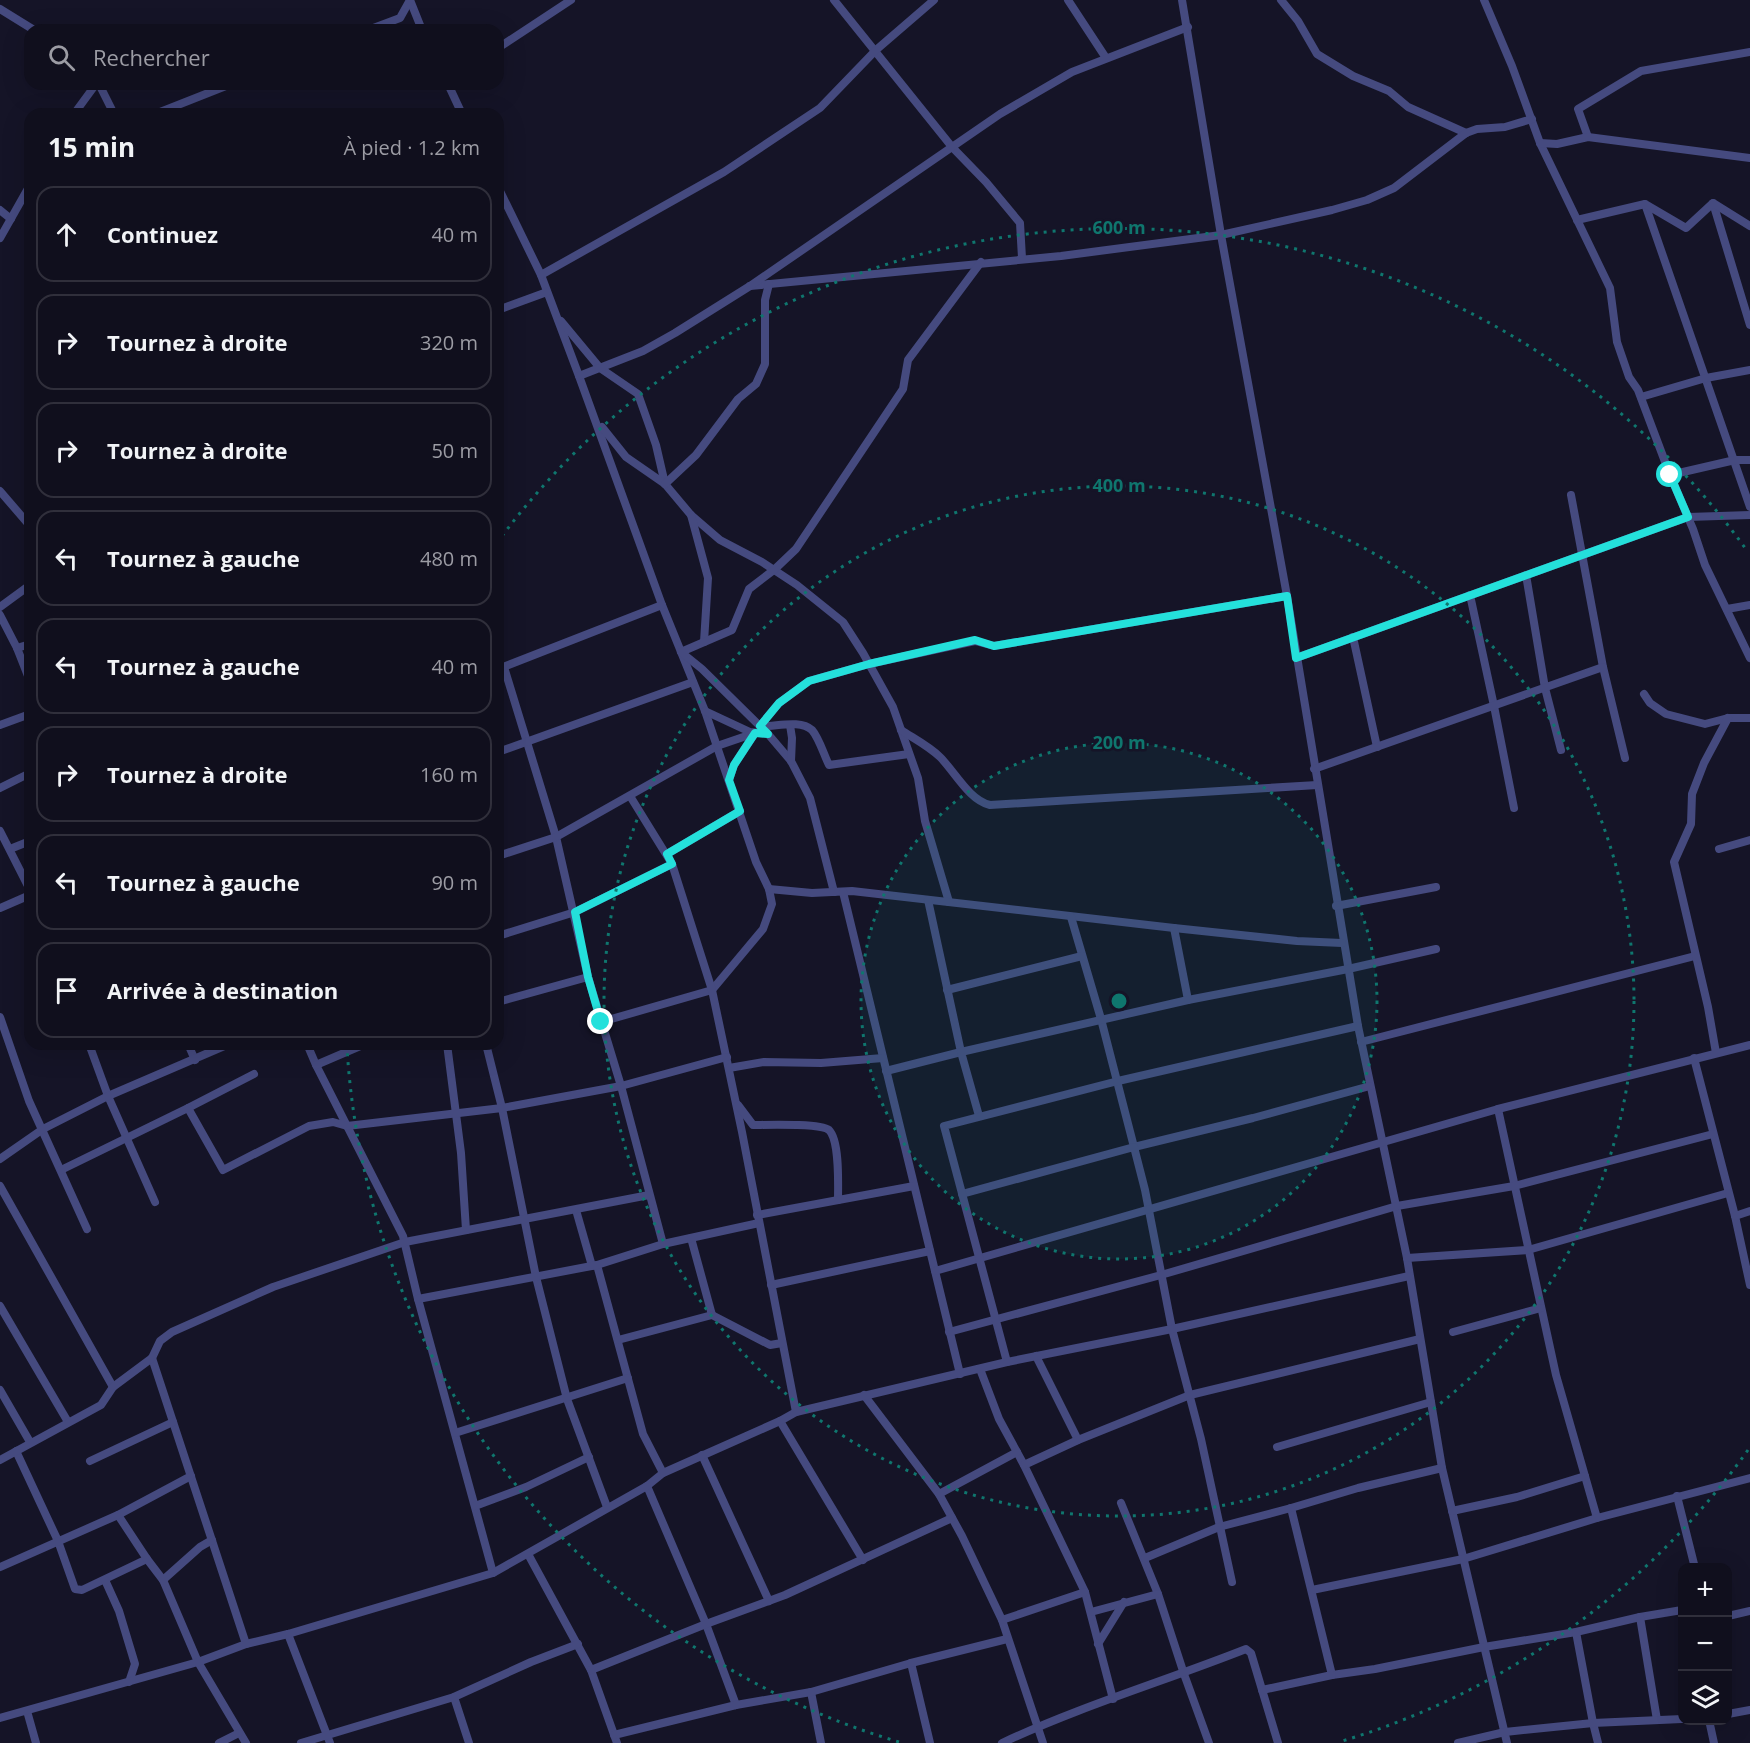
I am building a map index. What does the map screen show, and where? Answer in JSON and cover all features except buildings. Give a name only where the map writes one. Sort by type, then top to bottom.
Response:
[{"type":"street","points":[[384,24],[400,18],[410,0]]},
{"type":"street","points":[[410,0],[420,24]]},
{"type":"street","points":[[504,44],[571,0]]},
{"type":"street","points":[[834,0],[952,147],[986,182],[1020,224],[1022,258]]},
{"type":"street","points":[[541,275],[724,172],[820,108],[876,50],[934,0]]},
{"type":"street","points":[[1068,0],[1106,58]]},
{"type":"street","points":[[1182,0],[1221,235],[1287,596],[1342,943],[1381,1143],[1407,1258],[1442,1468],[1507,1743]]},
{"type":"street","points":[[1281,0],[1298,21],[1317,54],[1353,76],[1389,91],[1408,107],[1466,133]]},
{"type":"street","points":[[1484,0],[1540,143],[1610,288],[1617,342],[1629,377],[1641,397],[1705,565],[1750,658]]},
{"type":"street","points":[[0,9],[24,24]]},
{"type":"street","points":[[579,376],[643,351],[750,286],[1000,114],[1051,84],[1072,72],[1188,27]]},
{"type":"street","points":[[1588,137],[1578,109],[1641,70],[1750,52]]},
{"type":"street","points":[[79,108],[93,90]]},
{"type":"street","points":[[101,90],[111,108]]},
{"type":"street","points":[[170,108],[216,90]]},
{"type":"street","points":[[452,90],[460,108]]},
{"type":"street","points":[[750,286],[1124,249],[1221,235],[1367,200],[1394,188],[1466,133],[1477,129],[1505,127],[1532,119]]},
{"type":"street","points":[[1540,143],[1557,144],[1588,137],[1750,158]]},
{"type":"street","points":[[0,238],[24,196]]},
{"type":"street","points":[[504,199],[541,275],[596,420],[662,606],[705,711],[756,862],[769,889],[772,904],[762,929],[712,990],[601,1022]]},
{"type":"street","points":[[1577,220],[1646,204],[1686,228],[1713,203]]},
{"type":"street","points":[[1713,203],[1750,226]]},
{"type":"street","points":[[1713,203],[1750,325]]},
{"type":"street","points":[[1646,204],[1750,507]]},
{"type":"street","points":[[0,210],[11,219]]},
{"type":"street","points":[[681,652],[732,630],[749,589],[796,549],[903,389],[908,360],[981,262]]},
{"type":"street","points":[[665,484],[696,455],[738,399],[756,384],[765,364],[765,300],[770,284]]},
{"type":"street","points":[[504,308],[547,292]]},
{"type":"street","points":[[555,313],[600,368],[638,394],[656,445],[665,484]]},
{"type":"street","points":[[1641,397],[1706,378],[1750,370]]},
{"type":"street","points":[[596,420],[626,457],[665,484],[691,515],[720,540],[775,569],[843,622],[893,707],[918,778],[925,821],[949,902]]},
{"type":"street","points":[[1670,475],[1735,460],[1750,460]]},
{"type":"street","points":[[0,491],[24,519]]},
{"type":"street","points":[[1571,495],[1603,667],[1624,758]]},
{"type":"street","points":[[1296,658],[1688,517],[1750,514]]},
{"type":"street","points":[[691,515],[708,578],[704,642]]},
{"type":"street","points":[[1526,575],[1545,688],[1561,750]]},
{"type":"street","points":[[0,607],[24,589]]},
{"type":"street","points":[[1470,595],[1514,808]]},
{"type":"street","points":[[729,780],[734,765],[779,703],[809,681],[869,664],[975,640],[994,646],[1287,596]]},
{"type":"street","points":[[1727,609],[1750,605]]},
{"type":"street","points":[[504,667],[662,606]]},
{"type":"street","points":[[0,615],[24,666]]},
{"type":"street","points":[[1353,638],[1377,747]]},
{"type":"street","points":[[17,648],[24,646]]},
{"type":"street","points":[[681,652],[702,669],[758,729],[768,734],[791,761],[810,798],[839,892],[883,1058],[960,1374]]},
{"type":"street","points":[[1314,769],[1603,667]]},
{"type":"street","points":[[504,676],[527,741],[556,837],[575,912],[588,977],[621,1086],[663,1244]]},
{"type":"street","points":[[504,750],[693,682]]},
{"type":"street","points":[[1644,694],[1650,703],[1666,714],[1705,723],[1728,718],[1750,717]]},
{"type":"street","points":[[705,711],[750,732],[802,724],[812,731],[829,765],[909,754]]},
{"type":"street","points":[[0,725],[24,716]]},
{"type":"street","points":[[1716,1053],[1674,862],[1691,824],[1692,794],[1704,763],[1728,718]]},
{"type":"street","points":[[789,725],[792,738],[791,761]]},
{"type":"street","points":[[504,854],[556,837],[717,746],[758,729]]},
{"type":"street","points":[[901,730],[938,755],[970,792],[982,803],[990,805],[1317,785]]},
{"type":"street","points":[[0,788],[24,776]]},
{"type":"street","points":[[630,796],[672,864],[712,990],[796,1412]]},
{"type":"street","points":[[667,854],[740,811]]},
{"type":"street","points":[[0,831],[24,878]]},
{"type":"street","points":[[1719,849],[1750,840]]},
{"type":"street","points":[[10,849],[24,843]]},
{"type":"street","points":[[504,934],[575,912],[672,864]]},
{"type":"street","points":[[1336,906],[1436,887]]},
{"type":"street","points":[[769,889],[812,894],[852,891],[897,898],[1174,928],[1306,942],[1342,943]]},
{"type":"street","points":[[0,909],[24,897]]},
{"type":"street","points":[[928,900],[961,1052],[979,1116]]},
{"type":"street","points":[[1071,917],[1118,1081],[1145,1190],[1172,1329],[1190,1395],[1232,1582]]},
{"type":"street","points":[[1174,928],[1188,1000]]},
{"type":"street","points":[[886,1071],[1101,1019],[1436,949]]},
{"type":"street","points":[[947,990],[1082,956]]},
{"type":"street","points":[[1361,1042],[1695,956]]},
{"type":"street","points":[[504,1000],[588,977]]},
{"type":"street","points":[[0,1017],[29,1101],[87,1229]]},
{"type":"street","points":[[1007,1362],[944,1126],[1118,1081],[1358,1026]]},
{"type":"street","points":[[935,1271],[1148,1212],[1498,1109],[1750,1045]]},
{"type":"street","points":[[91,1050],[108,1096],[155,1202]]},
{"type":"street","points":[[191,1050],[195,1060]]},
{"type":"street","points":[[0,1159],[43,1129],[108,1096],[216,1050]]},
{"type":"street","points":[[310,1050],[403,1236],[493,1573]]},
{"type":"street","points":[[316,1065],[351,1050]]},
{"type":"street","points":[[448,1050],[454,1114],[461,1153],[466,1230]]},
{"type":"street","points":[[488,1050],[502,1108],[536,1277],[567,1399],[607,1507]]},
{"type":"street","points":[[188,1108],[223,1170],[309,1126],[333,1122],[347,1126],[502,1108],[621,1086],[727,1058]]},
{"type":"street","points":[[729,1068],[764,1062],[821,1063],[883,1058]]},
{"type":"street","points":[[1694,1058],[1735,1216],[1750,1285]]},
{"type":"street","points":[[61,1170],[254,1074]]},
{"type":"street","points":[[962,1194],[1370,1086]]},
{"type":"street","points":[[736,1102],[753,1125],[799,1125],[824,1128],[831,1132],[838,1175],[838,1200]]},
{"type":"street","points":[[1498,1109],[1556,1375],[1597,1518]]},
{"type":"street","points":[[949,1332],[1161,1275],[1397,1206],[1514,1186],[1713,1134]]},
{"type":"street","points":[[0,1186],[113,1387]]},
{"type":"street","points":[[418,1299],[595,1266],[663,1244],[758,1219],[838,1200],[914,1186]]},
{"type":"street","points":[[1407,1258],[1528,1250],[1728,1193]]},
{"type":"street","points":[[0,1460],[101,1405],[113,1387],[152,1358],[160,1341],[172,1332],[273,1287],[405,1242],[649,1195]]},
{"type":"street","points":[[576,1210],[618,1340],[643,1434],[663,1473]]},
{"type":"street","points":[[1735,1216],[1750,1211]]},
{"type":"street","points":[[691,1238],[712,1315]]},
{"type":"street","points":[[771,1285],[930,1251]]},
{"type":"street","points":[[0,1718],[198,1662],[246,1644],[288,1634],[493,1573],[647,1486],[663,1473],[796,1412],[1007,1362],[1172,1329],[1409,1276]]},
{"type":"street","points":[[0,1306],[68,1422]]},
{"type":"street","points":[[1453,1332],[1541,1308]]},
{"type":"street","points":[[618,1340],[712,1315],[770,1345],[782,1343]]},
{"type":"street","points":[[1024,1465],[1078,1440],[1190,1395],[1420,1339]]},
{"type":"street","points":[[1036,1356],[1078,1440]]},
{"type":"street","points":[[152,1358],[246,1644]]},
{"type":"street","points":[[980,1369],[999,1419],[1024,1465],[1085,1592],[1113,1699]]},
{"type":"street","points":[[455,1433],[628,1378]]},
{"type":"street","points":[[0,1389],[30,1442]]},
{"type":"street","points":[[864,1395],[939,1494],[952,1518],[1002,1620],[1043,1743]]},
{"type":"street","points":[[1277,1448],[1431,1402]]},
{"type":"street","points":[[780,1421],[863,1560]]},
{"type":"street","points":[[90,1461],[173,1422]]},
{"type":"street","points":[[16,1451],[58,1541],[75,1589],[82,1590],[147,1559]]},
{"type":"street","points":[[939,1494],[1017,1452]]},
{"type":"street","points":[[702,1455],[770,1601]]},
{"type":"street","points":[[475,1506],[526,1487],[589,1457]]},
{"type":"street","points":[[1145,1558],[1219,1527],[1358,1488],[1442,1468]]},
{"type":"street","points":[[0,1567],[118,1515],[191,1476]]},
{"type":"street","points":[[1452,1511],[1517,1497],[1585,1476]]},
{"type":"street","points":[[1312,1590],[1463,1559],[1597,1518],[1750,1478]]},
{"type":"street","points":[[647,1486],[706,1624],[736,1705]]},
{"type":"street","points":[[1677,1496],[1694,1563]]},
{"type":"street","points":[[1121,1503],[1145,1558],[1209,1743]]},
{"type":"street","points":[[1292,1508],[1332,1675]]},
{"type":"street","points":[[118,1515],[163,1580],[198,1662],[246,1743]]},
{"type":"street","points":[[591,1670],[770,1601],[952,1518]]},
{"type":"street","points":[[163,1580],[200,1547],[212,1540]]},
{"type":"street","points":[[528,1554],[591,1670],[615,1739],[736,1705],[811,1692],[911,1663],[1007,1639]]},
{"type":"street","points":[[105,1580],[119,1611],[135,1664],[129,1682]]},
{"type":"street","points":[[1002,1620],[1085,1592]]},
{"type":"street","points":[[1091,1612],[1158,1594]]},
{"type":"street","points":[[1098,1644],[1124,1602]]},
{"type":"street","points":[[1262,1690],[1678,1611]]},
{"type":"street","points":[[1732,1615],[1750,1611]]},
{"type":"street","points":[[1640,1617],[1657,1720]]},
{"type":"street","points":[[1576,1632],[1598,1743]]},
{"type":"street","points":[[288,1634],[328,1739]]},
{"type":"street","points":[[301,1743],[328,1739],[454,1697],[531,1662],[578,1644]]},
{"type":"street","points":[[1002,1743],[1038,1726],[1184,1674],[1246,1649],[1251,1653],[1278,1743]]},
{"type":"street","points":[[911,1663],[930,1743]]},
{"type":"street","points":[[811,1692],[821,1743]]},
{"type":"street","points":[[454,1697],[469,1743]]},
{"type":"street","points":[[1732,1713],[1750,1710]]},
{"type":"street","points":[[27,1711],[36,1743]]},
{"type":"street","points":[[1458,1743],[1504,1732],[1593,1723],[1678,1719]]},
{"type":"street","points":[[1710,1725],[1714,1743]]},
{"type":"street","points":[[219,1743],[239,1733]]},
{"type":"route","points":[[601,1022],[588,977],[575,912],[672,864],[667,854],[740,811],[729,780],[734,765],[755,733],[768,734],[760,726],[779,703],[809,681],[869,664],[975,640],[994,646],[1287,596],[1296,658],[1688,517],[1670,475]]}]
